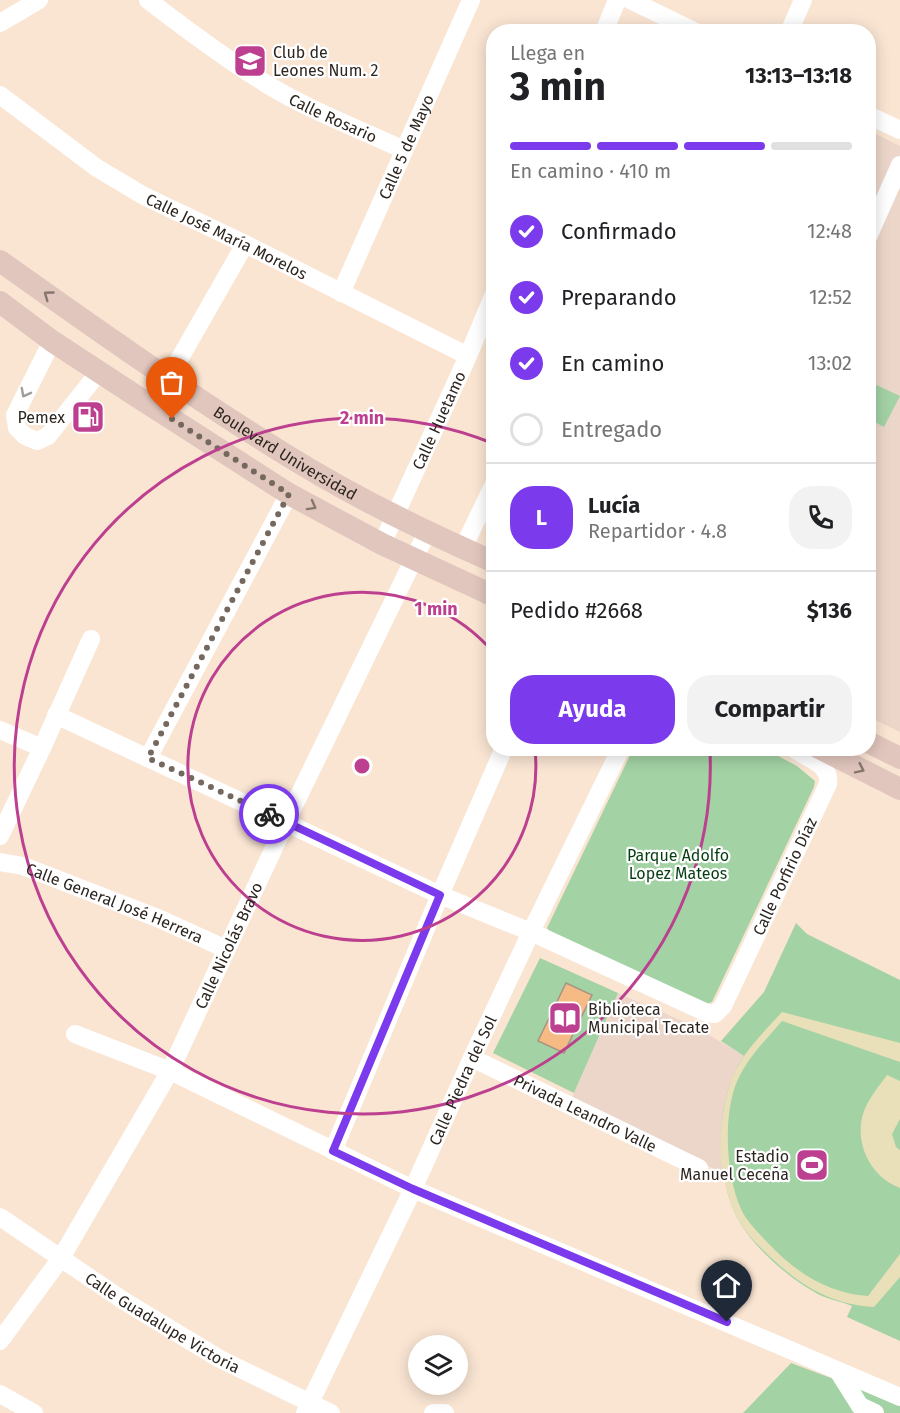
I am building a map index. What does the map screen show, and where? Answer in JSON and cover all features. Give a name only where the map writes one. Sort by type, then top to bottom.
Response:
[{"type":"main road","name":"Boulevard Universidad","points":[[0,261],[115,344],[284,454],[427,532],[463,548],[486,554]]},
{"type":"main road","name":"Boulevard Universidad","points":[[0,302],[52,341],[289,494],[414,560],[486,592]]},
{"type":"main road","points":[[52,341],[59,331],[75,328],[115,344]]},
{"type":"main road","points":[[876,746],[900,758]]},
{"type":"main road","points":[[835,756],[900,789]]},
{"type":"street","points":[[0,23],[39,0]]},
{"type":"street","name":"Calle Rosario","points":[[148,0],[198,38],[268,85],[304,105],[404,150]]},
{"type":"street","name":"Calle 5 de Mayo","points":[[341,293],[471,0]]},
{"type":"street","points":[[607,24],[617,0]]},
{"type":"street","points":[[630,0],[680,24]]},
{"type":"street","points":[[792,24],[803,0]]},
{"type":"street","name":"Calle José María Morelos","points":[[0,95],[107,173],[144,196],[468,356]]},
{"type":"street","points":[[876,119],[900,130]]},
{"type":"street","points":[[876,219],[900,165]]},
{"type":"street","points":[[168,379],[245,244]]},
{"type":"street","name":"Calle Huetamo","points":[[382,544],[486,313]]},
{"type":"street","points":[[52,341],[15,415],[16,428],[26,436],[37,441],[48,436],[99,372]]},
{"type":"street","points":[[148,758],[289,494]]},
{"type":"street","points":[[463,548],[486,501]]},
{"type":"street","name":"Calle Nicolás Bravo","points":[[0,1341],[61,1258],[170,1071],[286,822],[427,532]]},
{"type":"street","points":[[0,836],[91,639]]},
{"type":"street","points":[[57,715],[440,895],[531,932]]},
{"type":"street","points":[[0,730],[42,748]]},
{"type":"street","points":[[333,1151],[501,756]]},
{"type":"street","name":"Calle Piedra del Sol","points":[[308,1408],[413,1189],[531,932],[617,756]]},
{"type":"street","name":"Calle Porfirio Díaz","points":[[531,932],[707,1013],[715,1014],[723,1006],[828,784],[827,771],[806,756]]},
{"type":"street","name":"Calle General José Herrera","points":[[0,862],[23,866],[44,874],[226,949]]},
{"type":"street","points":[[75,1034],[170,1071],[413,1189],[900,1397]]},
{"type":"street","name":"Privada Leandro Valle","points":[[472,1058],[699,1168]]},
{"type":"street","name":"Calle Guadalupe Victoria","points":[[0,1217],[124,1301],[220,1359],[308,1408],[331,1413]]},
{"type":"street","points":[[838,1371],[861,1406],[875,1413]]},
{"type":"street","points":[[0,1394],[34,1413]]},
{"type":"street","points":[[433,1413],[445,1413]]},
{"type":"shaded area","points":[[876,134],[900,146],[900,732],[876,720]]},
{"type":"shaded area","points":[[618,993],[696,1027],[744,1056],[731,1081],[721,1125],[724,1174],[572,1098]]},
{"type":"green space","points":[[876,385],[900,396],[884,427],[876,423]]},
{"type":"green space","name":"Parque Adolfo Lopez Mateos","points":[[630,756],[778,756],[797,766],[815,781],[712,1002],[706,1004],[552,935],[547,928]]},
{"type":"green space","name":"Estadio Manuel Ceceña","points":[[796,923],[807,934],[900,980],[900,1341],[847,1317],[852,1306],[822,1296],[797,1281],[771,1260],[740,1223],[728,1194],[722,1157],[722,1118],[726,1096],[744,1056],[721,1041],[764,992]]},
{"type":"green space","points":[[540,958],[618,993],[574,1093],[493,1053]]},
{"type":"green space","points":[[791,1363],[900,1404],[900,1413],[743,1413]]},
{"type":"sand","points":[[782,1012],[900,1043],[900,1062],[782,1021],[745,1066],[736,1084],[729,1113],[729,1164],[741,1209],[752,1226],[788,1262],[825,1285],[868,1296],[900,1254],[900,1277],[874,1307],[856,1305],[825,1296],[798,1280],[749,1235],[736,1216],[728,1196],[721,1146],[726,1097],[735,1071],[753,1044]]},
{"type":"sand","points":[[887,1075],[900,1081],[900,1119],[892,1134],[896,1147],[900,1150],[900,1188],[880,1176],[873,1167],[867,1157],[861,1135],[861,1123],[866,1106]]},
{"type":"building","name":"Biblioteca Municipal Tecate","points":[[566,983],[592,995],[564,1053],[538,1041]]},
{"type":"way so far","points":[[172,419],[289,494],[148,758],[269,814]]},
{"type":"place","name":"Club de Leones Num. 2","points":[[250,61]]},
{"type":"place","name":"Pemex","points":[[88,417]]},
{"type":"place","name":"Biblioteca Municipal Tecate","points":[[565,1018]]},
{"type":"place","name":"Estadio Manuel Ceceña","points":[[812,1165]]},
{"type":"route","points":[[269,814],[440,895],[333,1151],[413,1189],[727,1322]]}]
